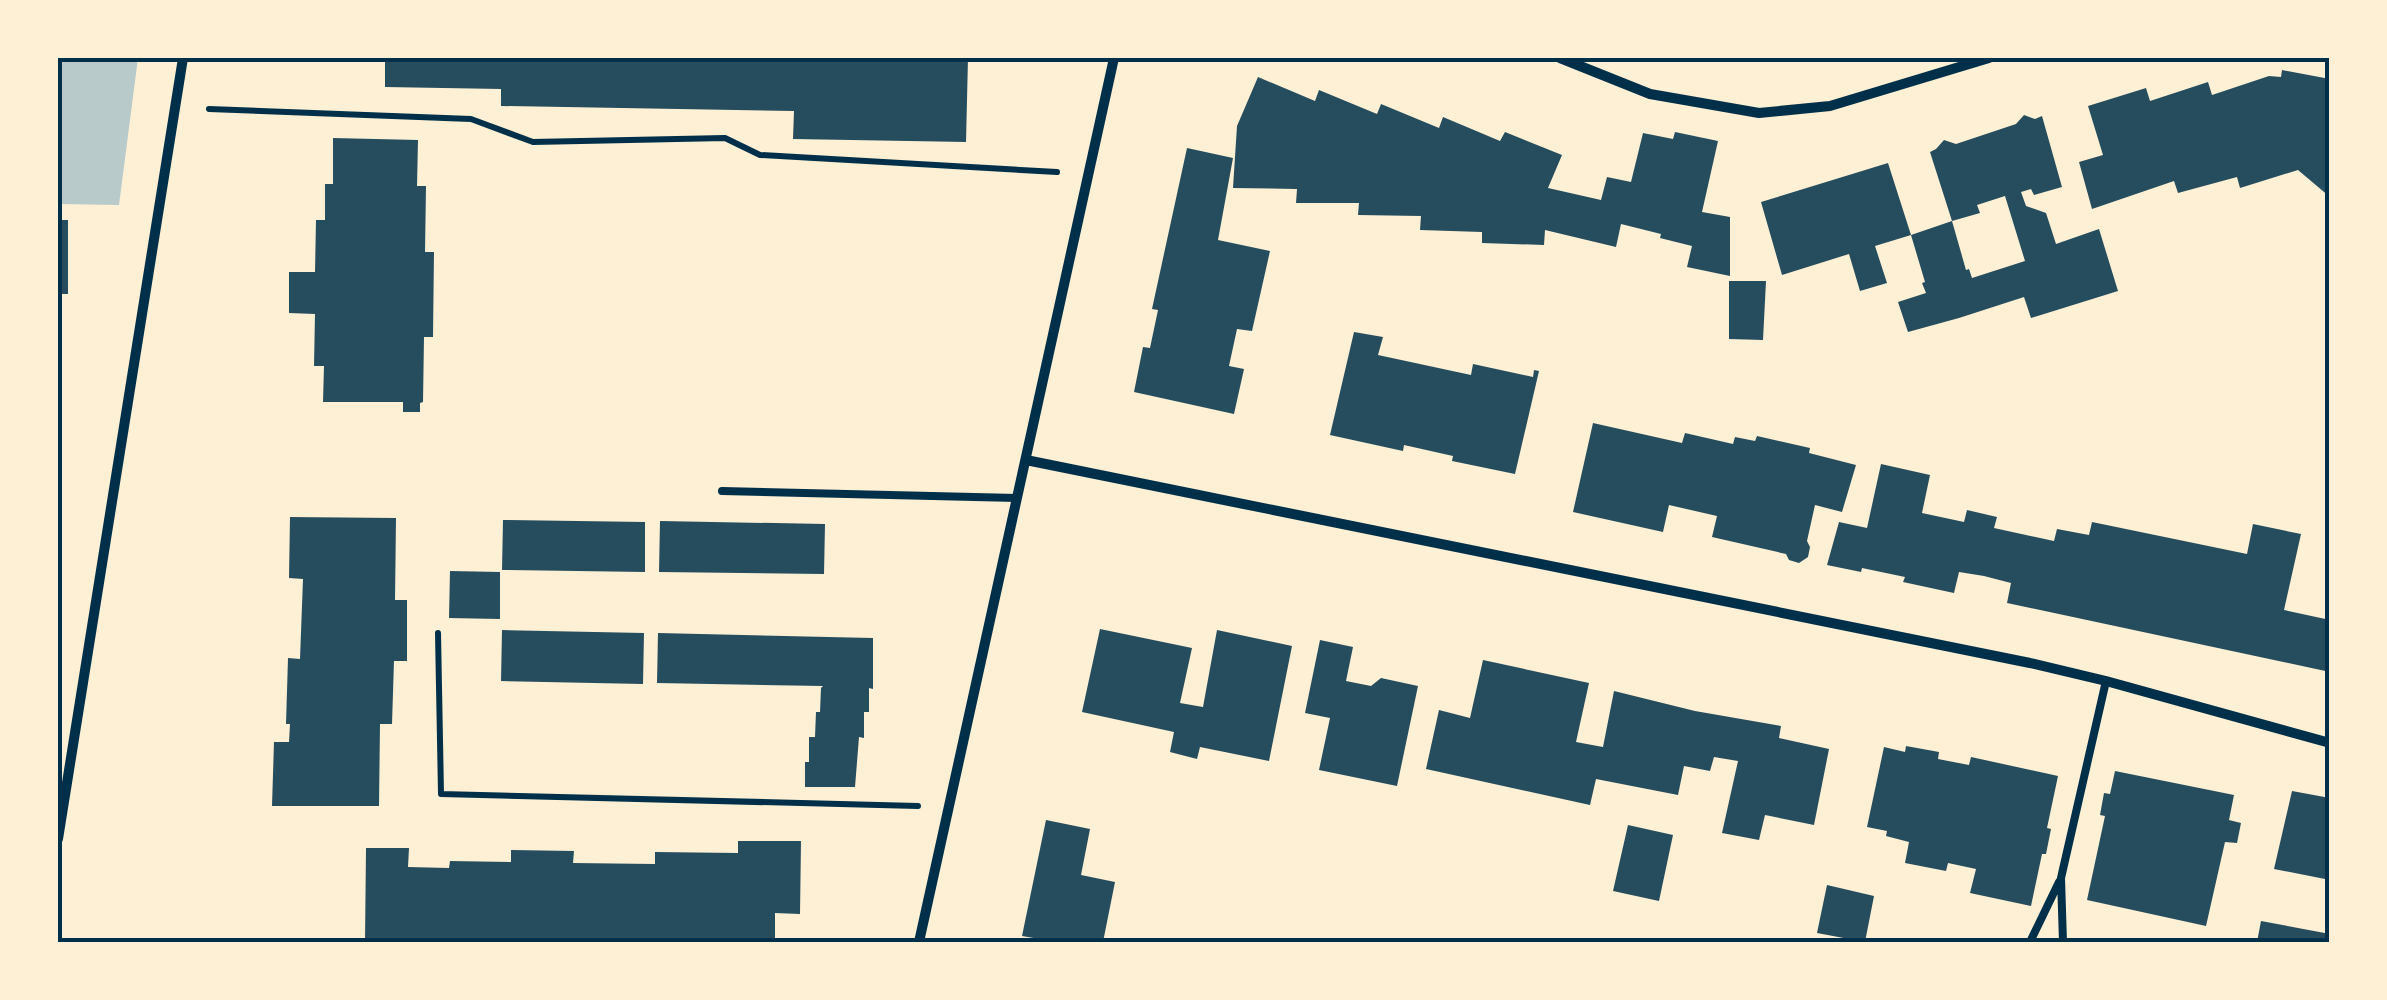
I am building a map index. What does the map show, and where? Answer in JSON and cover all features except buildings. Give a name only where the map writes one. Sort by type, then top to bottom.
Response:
[{"type":"street","points":[[58,839],[183,58]]},
{"type":"street","points":[[920,942],[1114,58]]},
{"type":"street","points":[[1560,58],[1650,94],[1759,114],[1830,106],[1989,58]]},
{"type":"street","points":[[1026,460],[2011,659],[2330,743]]},
{"type":"lane","points":[[722,491],[1017,498]]},
{"type":"lane","points":[[2030,942],[2061,878],[2106,681]]},
{"type":"lane","points":[[2061,878],[2063,942]]},
{"type":"path","points":[[174,108],[471,118],[532,142],[725,138],[760,155],[1088,174]]},
{"type":"path","points":[[438,633],[440,794],[949,807]]},
{"type":"shaded area","points":[[58,58],[138,58],[119,205],[58,204]]}]
